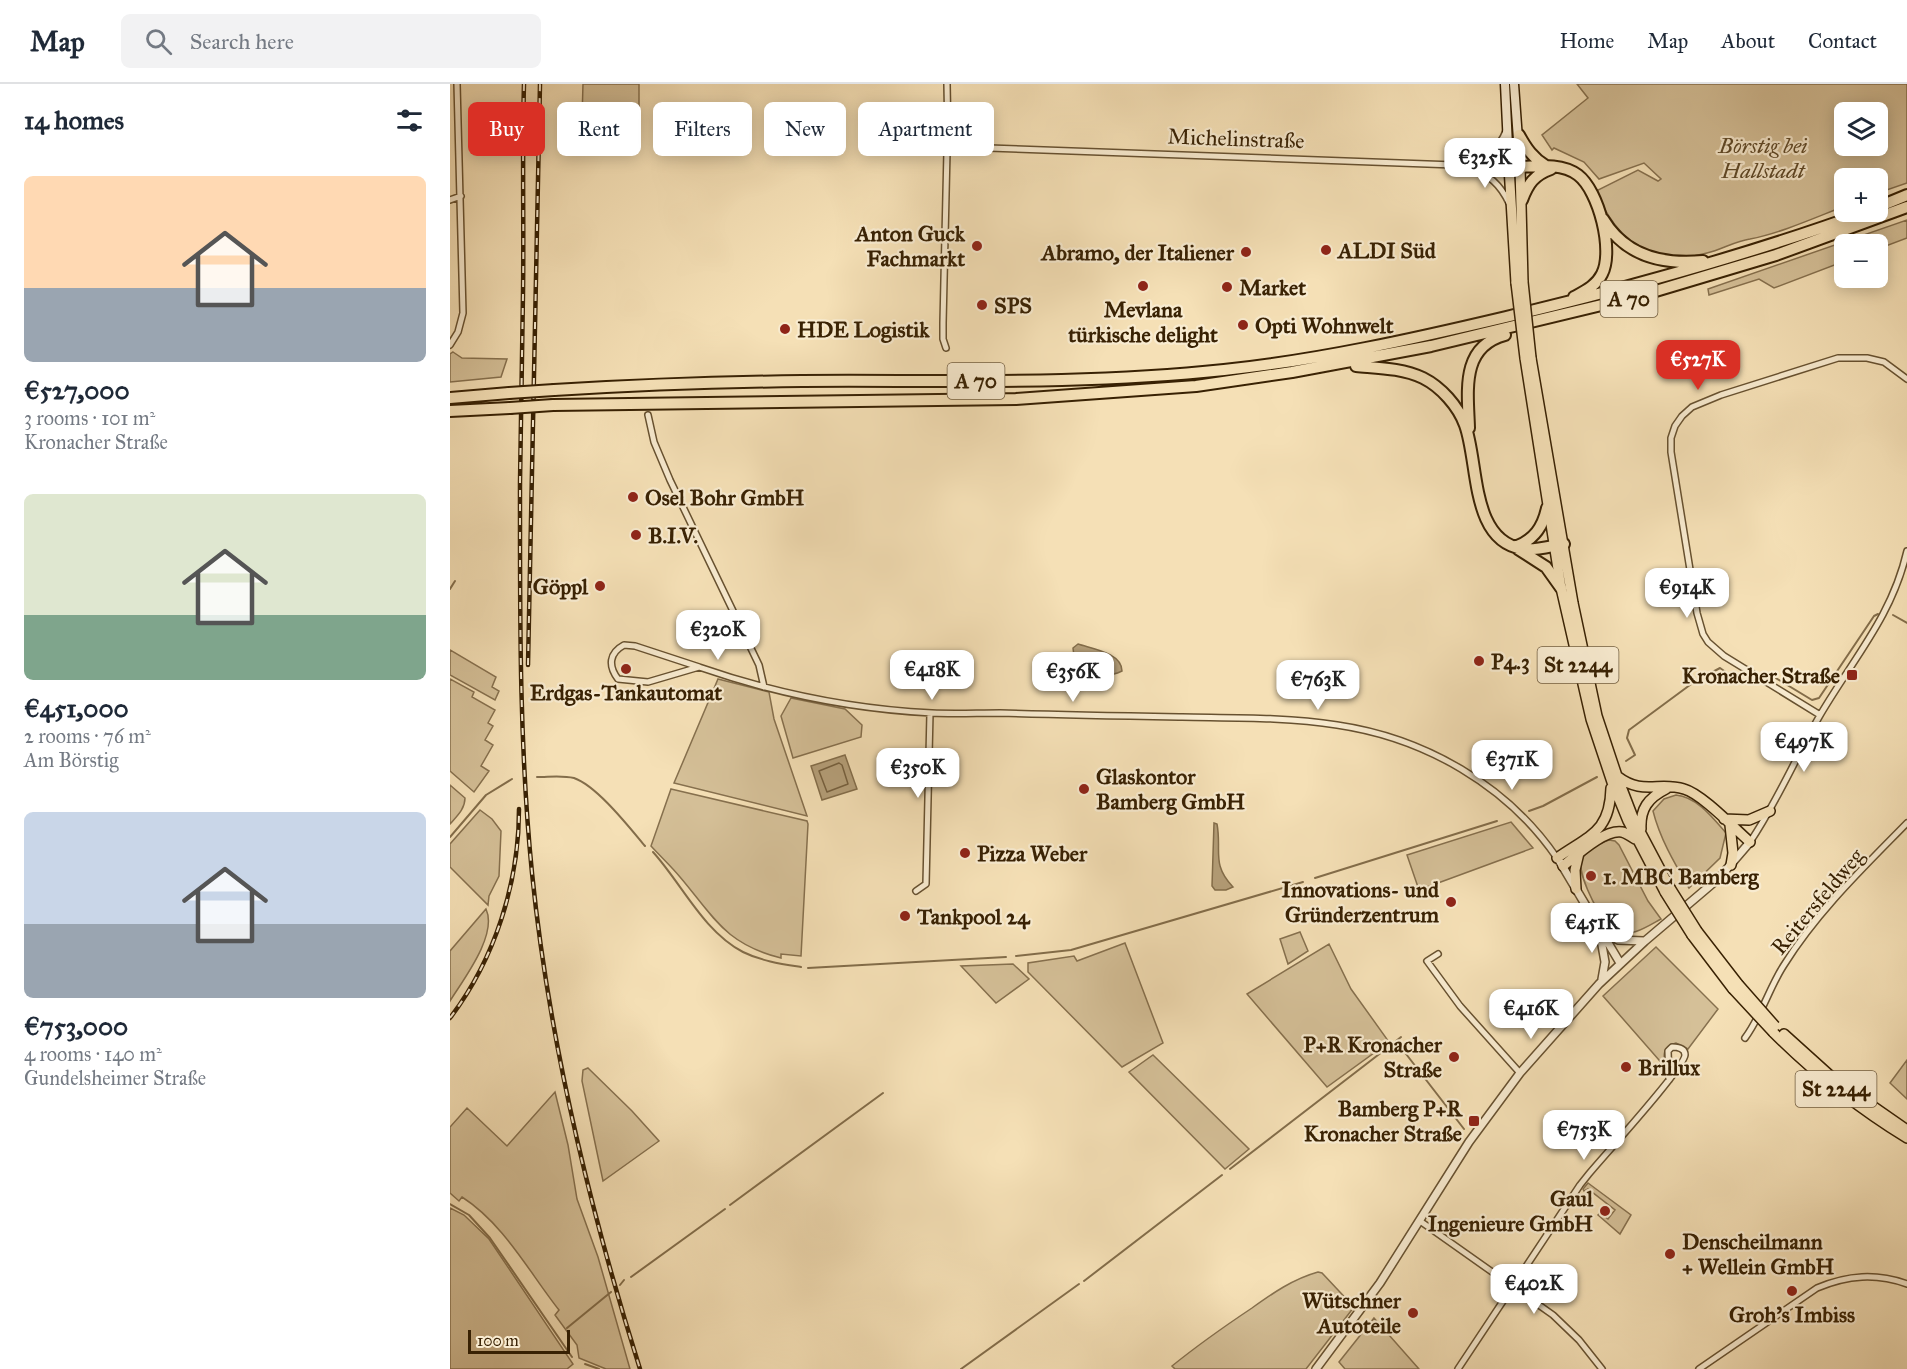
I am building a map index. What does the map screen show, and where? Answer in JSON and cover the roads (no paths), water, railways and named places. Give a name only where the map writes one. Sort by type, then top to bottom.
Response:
[{"type":"highway","points":[[1519,135],[1528,151],[1537,160],[1552,167]]},
{"type":"highway","points":[[1515,167],[1552,167],[1566,169],[1580,176],[1598,211],[1607,247],[1602,274],[1594,285],[1546,308]]},
{"type":"highway","points":[[1522,200],[1530,182],[1539,173],[1552,167]]},
{"type":"highway","points":[[1888,203],[1907,195]]},
{"type":"highway","name":"A 70","points":[[450,411],[659,402],[945,401],[1086,395],[1196,386],[1342,364],[1431,346],[1639,296],[1776,255],[1907,207]]},
{"type":"highway","points":[[1598,211],[1620,240],[1645,256],[1679,263],[1732,258]]},
{"type":"highway","name":"A 70","points":[[450,398],[635,385],[1083,379],[1226,370],[1346,352],[1428,336],[1546,308],[1732,258],[1837,222]]},
{"type":"highway","points":[[1470,443],[1468,381],[1476,355],[1491,340],[1515,333],[1534,322]]},
{"type":"highway","points":[[1342,364],[1391,369],[1422,378],[1452,402],[1465,424],[1476,482],[1488,523],[1503,542],[1546,567],[1561,588]]},
{"type":"highway","points":[[1515,547],[1536,535],[1544,521],[1547,508]]},
{"type":"highway","points":[[1515,547],[1532,549],[1558,545]]},
{"type":"main road","name":"St 2244","points":[[1505,84],[1507,125],[1522,200],[1520,283]]},
{"type":"main road","name":"St 2244","points":[[1514,84],[1519,135],[1510,206],[1547,508],[1614,779]]},
{"type":"main road","name":"St 2244","points":[[1528,358],[1541,423],[1558,545],[1561,588],[1591,718],[1639,837],[1667,890],[1735,987],[1802,1061],[1835,1088],[1907,1138]]},
{"type":"main road","points":[[1560,862],[1605,821],[1611,804],[1614,779],[1641,788],[1677,787],[1692,792],[1750,842]]},
{"type":"main road","points":[[1560,862],[1580,853],[1596,840],[1610,834],[1623,832],[1639,837],[1644,806],[1658,793],[1668,788]]},
{"type":"main road","points":[[1726,822],[1749,820],[1770,811]]},
{"type":"main road","points":[[1726,822],[1733,853],[1731,865]]},
{"type":"main road","points":[[1576,889],[1575,870],[1580,853]]},
{"type":"main road","name":"St 2244","points":[[1774,1029],[1835,1080],[1907,1130]]},
{"type":"street","points":[[450,345],[458,332],[463,313],[457,84]]},
{"type":"street","points":[[947,84],[947,102]]},
{"type":"street","points":[[450,103],[458,101]]},
{"type":"street","points":[[1466,166],[1490,154],[1496,148],[1503,140],[1507,125]]},
{"type":"street","name":"Michelinstraße","points":[[994,149],[1515,167]]},
{"type":"street","points":[[946,348],[942,323],[947,156]]},
{"type":"street","points":[[1466,166],[1489,176],[1503,191],[1510,206]]},
{"type":"street","points":[[450,200],[461,196]]},
{"type":"street","points":[[1820,715],[1724,656],[1713,648],[1703,634],[1695,599],[1671,452],[1671,438],[1682,416],[1692,407],[1721,395],[1838,358],[1868,358],[1884,363],[1907,379]]},
{"type":"street","points":[[648,415],[654,442],[670,480],[759,665],[764,687]]},
{"type":"street","points":[[1316,1369],[1368,1301],[1469,1142],[1520,1073],[1601,981],[1698,897],[1731,865],[1750,842],[1770,811],[1820,715],[1881,622],[1907,554]]},
{"type":"street","points":[[699,667],[648,682],[632,682],[618,679],[610,664],[617,648],[624,645],[635,646],[764,687],[845,704],[930,713],[1270,719],[1366,730],[1414,746],[1455,765],[1500,795],[1526,819],[1560,862],[1620,963]]},
{"type":"street","points":[[916,891],[926,884],[930,713]]},
{"type":"street","name":"Reitersfeldweg","points":[[1745,1038],[1754,1025],[1784,965],[1797,946],[1853,879],[1907,823]]},
{"type":"street","points":[[1599,928],[1618,940],[1645,941]]},
{"type":"street","points":[[1599,928],[1605,962],[1601,981]]},
{"type":"street","points":[[1438,954],[1427,961],[1460,1006],[1520,1073]]},
{"type":"street","points":[[1458,1369],[1588,1175],[1669,1080],[1683,1062],[1685,1055],[1683,1049],[1678,1047],[1671,1047],[1668,1051],[1669,1080]]},
{"type":"street","points":[[1420,1221],[1567,1326],[1602,1369]]},
{"type":"street","points":[[1700,1369],[1817,1288],[1839,1280],[1863,1276],[1888,1278],[1907,1284]]},
{"type":"water","points":[[1078,644],[1112,656],[1121,665],[1122,671],[1099,676],[1076,672],[1073,648]]},
{"type":"water","points":[[845,755],[857,789],[822,800],[811,766]]},
{"type":"water","points":[[1214,823],[1217,824],[1222,871],[1233,887],[1226,890],[1215,890],[1212,886]]},
{"type":"waterway","points":[[450,589],[455,581]]},
{"type":"waterway","points":[[1769,674],[1812,700],[1819,698],[1874,616],[1878,614]]},
{"type":"waterway","points":[[1893,615],[1907,623]]},
{"type":"waterway","points":[[1626,761],[1635,755],[1627,738],[1629,730],[1694,682],[1720,668],[1741,683],[1746,683]]},
{"type":"waterway","points":[[537,777],[560,776],[583,782],[612,808],[645,846]]},
{"type":"waterway","points":[[1529,811],[1597,777]]},
{"type":"waterway","points":[[450,837],[486,795],[512,779]]},
{"type":"waterway","points":[[1315,878],[1497,821]]},
{"type":"waterway","points":[[653,852],[705,920],[729,943],[757,958],[801,967]]},
{"type":"waterway","points":[[1016,956],[1071,950],[1303,882]]},
{"type":"waterway","points":[[808,968],[1006,957]]},
{"type":"waterway","points":[[1401,1037],[1396,1041],[1464,1129]]},
{"type":"waterway","points":[[1230,1169],[1391,1045]]},
{"type":"waterway","points":[[730,1205],[883,1093]]},
{"type":"waterway","points":[[1084,1281],[1222,1175]]},
{"type":"waterway","points":[[450,1204],[469,1215],[490,1238],[572,1357]]},
{"type":"waterway","points":[[631,1277],[725,1209]]},
{"type":"waterway","points":[[620,1285],[624,1280]]},
{"type":"waterway","points":[[961,1369],[1079,1284]]},
{"type":"waterway","points":[[567,1328],[611,1292]]},
{"type":"waterway","points":[[585,1364],[599,1369]]},
{"type":"railway","points":[[524,84],[520,629],[522,727],[532,873],[549,999],[573,1124],[604,1247],[640,1369]]},
{"type":"railway","points":[[528,665],[540,84]]},
{"type":"railway","points":[[450,1018],[480,971],[501,919],[515,865],[519,809]]},
{"type":"place","name":"Anton Guck Fachmarkt","points":[[977,246]]},
{"type":"place","name":"ALDI Süd","points":[[1326,250]]},
{"type":"place","name":"Abramo, der Italiener","points":[[1246,252]]},
{"type":"place","name":"Mevlana türkische delight","points":[[1143,286]]},
{"type":"place","name":"Market","points":[[1227,287]]},
{"type":"place","name":"SPS","points":[[982,305]]},
{"type":"place","name":"Opti Wohnwelt","points":[[1243,325]]},
{"type":"place","name":"HDE Logistik","points":[[785,329]]},
{"type":"place","name":"Osel Bohr GmbH","points":[[633,497]]},
{"type":"place","name":"B.I.V.","points":[[636,535]]},
{"type":"place","name":"Göppl","points":[[600,586]]},
{"type":"place","name":"P4.3","points":[[1479,661]]},
{"type":"place","name":"Erdgas-Tankautomat","points":[[626,669]]},
{"type":"place","name":"Kronacher Straße","points":[[1852,675]]},
{"type":"place","name":"Glaskontor Bamberg GmbH","points":[[1084,789]]},
{"type":"place","name":"Pizza Weber","points":[[965,853]]},
{"type":"place","name":"1. MBC Bamberg","points":[[1591,876]]},
{"type":"place","name":"Innovations- und Gründerzentrum","points":[[1451,902]]},
{"type":"place","name":"Tankpool 24","points":[[905,916]]},
{"type":"place","name":"P+R Kronacher Straße","points":[[1454,1057]]},
{"type":"place","name":"Brillux","points":[[1626,1067]]},
{"type":"place","name":"Bamberg P+R Kronacher Straße","points":[[1474,1121]]},
{"type":"place","name":"Gaul Ingenieure GmbH","points":[[1605,1211]]},
{"type":"place","name":"Denscheilmann + Wellein GmbH","points":[[1670,1254]]},
{"type":"place","name":"Groh's Imbiss","points":[[1792,1291]]},
{"type":"place","name":"Wütschner Autoteile","points":[[1413,1313]]},
{"type":"park label","name":"Börstig bei Hallstadt","points":[[1763,158]]}]
